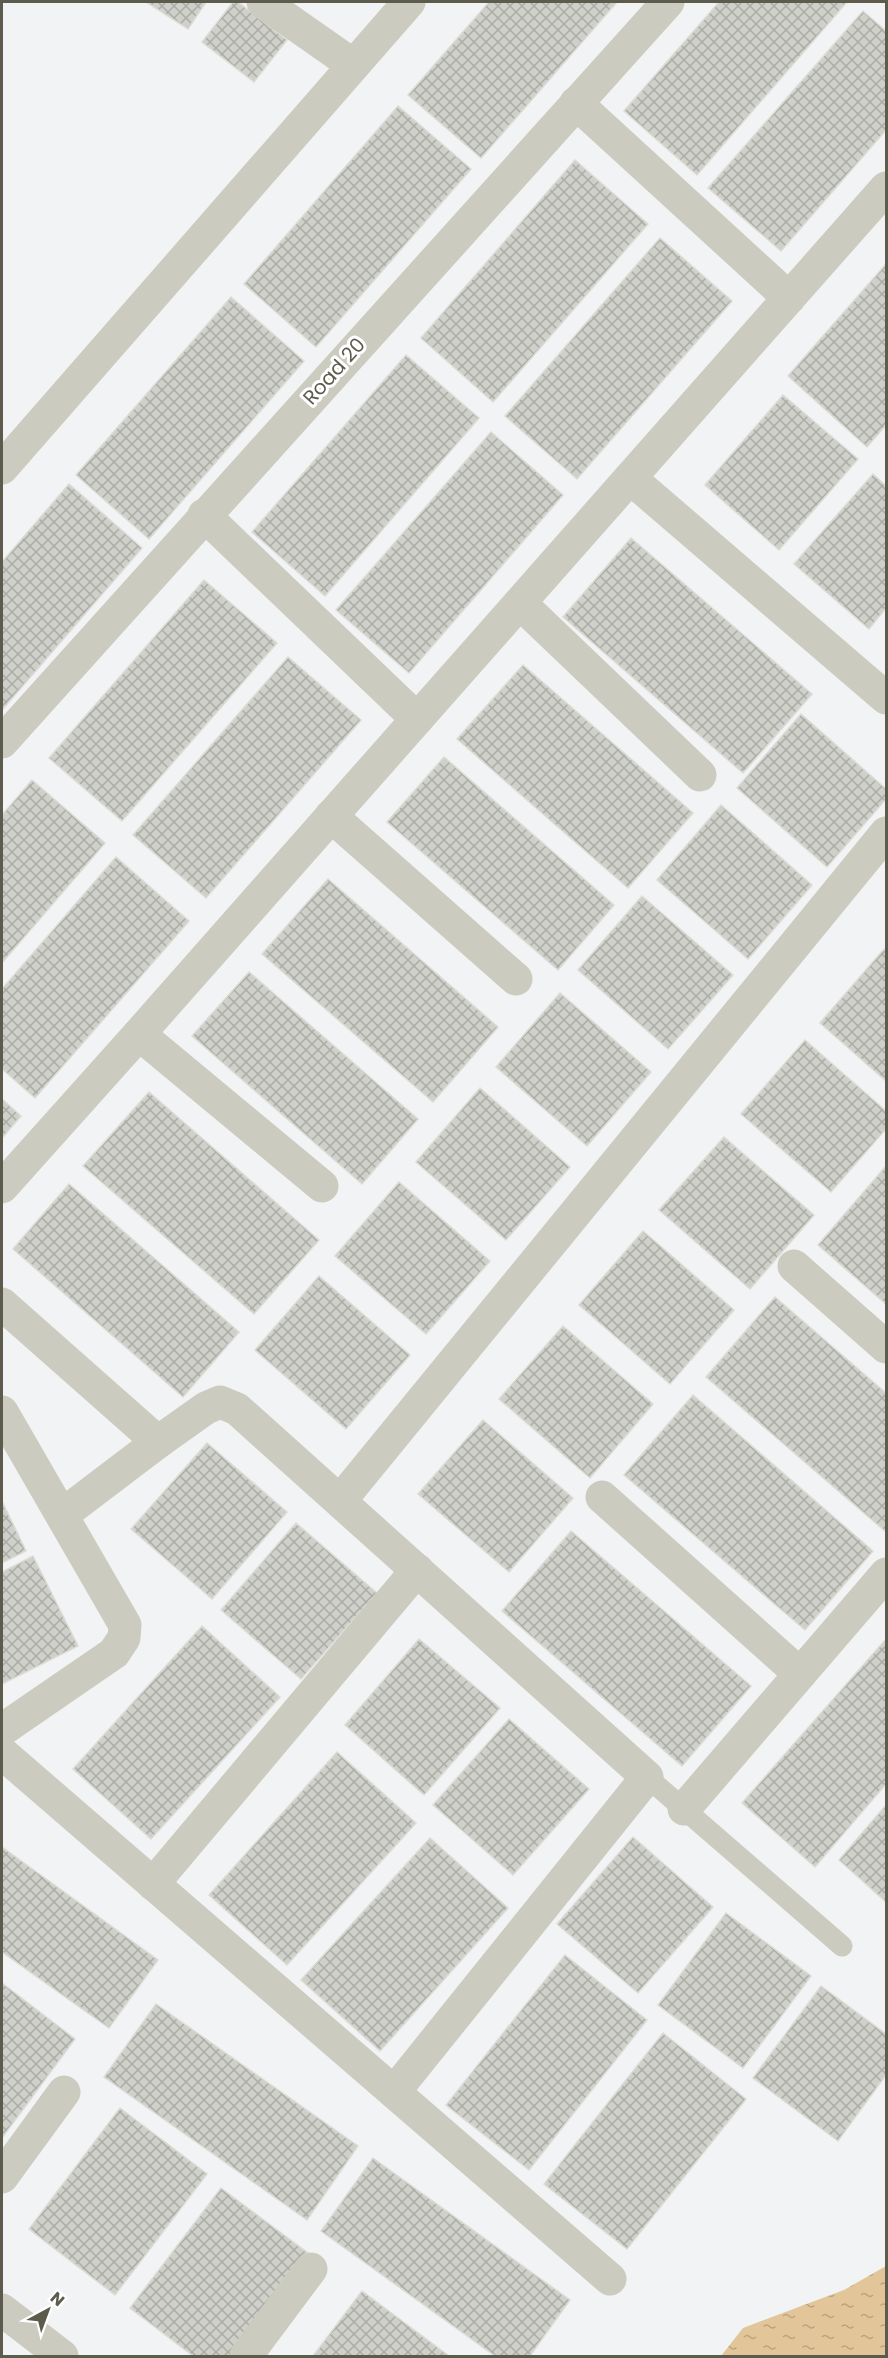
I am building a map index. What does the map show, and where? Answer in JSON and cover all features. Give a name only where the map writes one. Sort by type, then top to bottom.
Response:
[{"type":"street","points":[[263,2],[353,65]]},
{"type":"street","points":[[2,468],[409,2]]},
{"type":"street","name":"Road 20","points":[[2,742],[668,2]]},
{"type":"street","points":[[576,103],[789,298]]},
{"type":"street","points":[[2,1186],[140,1034],[886,188]]},
{"type":"street","points":[[630,478],[886,698]]},
{"type":"street","points":[[204,515],[417,719]]},
{"type":"street","points":[[520,603],[700,775]]},
{"type":"street","points":[[331,816],[516,979]]},
{"type":"street","points":[[340,1501],[886,833]]},
{"type":"street","points":[[140,1034],[322,1186]]},
{"type":"street","points":[[794,1266],[886,1347]]},
{"type":"street","points":[[2,1304],[158,1442]]},
{"type":"street","points":[[62,1515],[206,1408],[220,1402],[237,1409],[647,1777],[394,2092]]},
{"type":"street","points":[[2,1413],[125,1625],[124,1638],[114,1653],[2,1730]]},
{"type":"street","points":[[602,1497],[800,1674]]},
{"type":"street","points":[[153,1884],[417,1570]]},
{"type":"street","points":[[684,1809],[886,1574]]},
{"type":"street","points":[[2,1753],[610,2279]]},
{"type":"street","points":[[2,2177],[64,2092]]},
{"type":"street","points":[[246,2356],[311,2269]]},
{"type":"street","points":[[2,2310],[62,2356]]},
{"type":"lane","points":[[647,1777],[842,1946]]},
{"type":"water","points":[[886,2266],[886,2356],[721,2356],[743,2328],[844,2290]]},
{"type":"building","points":[[146,2],[206,2],[188,29]]},
{"type":"building","points":[[233,2],[238,2],[287,40],[254,82],[202,42]]},
{"type":"building","points":[[489,2],[617,2],[481,158],[408,95]]},
{"type":"building","points":[[719,2],[847,2],[697,175],[624,111]]},
{"type":"building","points":[[863,11],[886,31],[886,130],[781,251],[708,188]]},
{"type":"building","points":[[398,106],[471,169],[316,347],[244,284]]},
{"type":"building","points":[[575,160],[648,224],[493,402],[421,338]]},
{"type":"building","points":[[660,238],[732,301],[577,479],[505,416]]},
{"type":"building","points":[[886,264],[886,425],[867,447],[788,376]]},
{"type":"building","points":[[231,297],[304,361],[149,539],[76,475]]},
{"type":"building","points":[[406,355],[479,418],[325,596],[252,532]]},
{"type":"building","points":[[783,395],[858,459],[779,550],[705,485]]},
{"type":"building","points":[[491,432],[563,495],[409,673],[336,610]]},
{"type":"building","points":[[873,474],[886,486],[886,608],[869,629],[794,564]]},
{"type":"building","points":[[69,484],[142,548],[2,710],[2,562]]},
{"type":"building","points":[[631,538],[812,694],[743,773],[563,617]]},
{"type":"building","points":[[204,580],[277,643],[122,821],[49,758]]},
{"type":"building","points":[[288,657],[361,720],[206,898],[133,835]]},
{"type":"building","points":[[523,665],[693,813],[628,888],[457,739]]},
{"type":"building","points":[[801,714],[886,789],[886,799],[827,867],[737,788]]},
{"type":"building","points":[[444,757],[614,905],[558,970],[387,822]]},
{"type":"building","points":[[32,780],[105,843],[2,963],[2,815]]},
{"type":"building","points":[[721,805],[812,885],[748,959],[657,880]]},
{"type":"building","points":[[116,857],[189,921],[35,1098],[2,1069],[2,989]]},
{"type":"building","points":[[328,879],[498,1027],[433,1102],[262,954]]},
{"type":"building","points":[[642,896],[733,975],[668,1049],[578,970]]},
{"type":"building","points":[[884,949],[886,951],[886,1081],[820,1023]]},
{"type":"building","points":[[249,972],[418,1119],[362,1184],[192,1036]]},
{"type":"building","points":[[560,993],[651,1072],[587,1146],[496,1067]]},
{"type":"building","points":[[805,1040],[886,1111],[886,1129],[831,1192],[741,1114]]},
{"type":"building","points":[[480,1088],[570,1167],[506,1240],[416,1162]]},
{"type":"building","points":[[149,1092],[319,1240],[254,1314],[83,1166]]},
{"type":"building","points":[[2,1099],[21,1116],[2,1138]]},
{"type":"building","points":[[724,1137],[814,1215],[750,1289],[659,1210]]},
{"type":"building","points":[[886,1166],[886,1304],[818,1245]]},
{"type":"building","points":[[399,1182],[490,1261],[426,1334],[335,1256]]},
{"type":"building","points":[[69,1184],[239,1332],[183,1397],[13,1249]]},
{"type":"building","points":[[643,1231],[734,1310],[670,1384],[579,1305]]},
{"type":"building","points":[[319,1276],[410,1355],[346,1429],[255,1350]]},
{"type":"building","points":[[775,1297],[886,1393],[886,1532],[706,1377]]},
{"type":"building","points":[[563,1326],[653,1404],[590,1478],[499,1399]]},
{"type":"building","points":[[693,1395],[873,1551],[805,1630],[624,1475]]},
{"type":"building","points":[[483,1420],[573,1498],[509,1572],[418,1494]]},
{"type":"building","points":[[207,1443],[287,1512],[212,1599],[131,1529]]},
{"type":"building","points":[[2,1501],[26,1551],[2,1563]]},
{"type":"building","points":[[296,1523],[377,1593],[301,1679],[221,1610]]},
{"type":"building","points":[[571,1531],[751,1686],[682,1766],[502,1611]]},
{"type":"building","points":[[33,1556],[78,1646],[2,1684],[2,1572]]},
{"type":"building","points":[[202,1626],[280,1697],[151,1839],[73,1769]]},
{"type":"building","points":[[419,1639],[500,1708],[424,1795],[345,1725]]},
{"type":"building","points":[[886,1639],[886,1784],[815,1867],[742,1803]]},
{"type":"building","points":[[509,1719],[589,1789],[513,1875],[433,1805]]},
{"type":"building","points":[[337,1752],[416,1823],[287,1965],[209,1895]]},
{"type":"building","points":[[886,1805],[886,1902],[839,1860]]},
{"type":"building","points":[[633,1837],[713,1907],[638,1993],[557,1924]]},
{"type":"building","points":[[430,1838],[508,1908],[380,2051],[301,1980]]},
{"type":"building","points":[[2,1847],[158,1960],[109,2028],[2,1952]]},
{"type":"building","points":[[726,1913],[811,1976],[743,2068],[658,2005]]},
{"type":"building","points":[[565,1955],[647,2020],[529,2170],[446,2105]]},
{"type":"building","points":[[2,1983],[75,2039],[2,2138]]},
{"type":"building","points":[[821,1986],[886,2034],[886,2075],[838,2141],[753,2078]]},
{"type":"building","points":[[156,2004],[358,2146],[307,2220],[104,2077]]},
{"type":"building","points":[[663,2033],[746,2099],[627,2249],[544,2184]]},
{"type":"building","points":[[120,2108],[207,2174],[115,2295],[29,2229]]},
{"type":"building","points":[[373,2158],[570,2300],[530,2356],[495,2356],[321,2231]]},
{"type":"building","points":[[221,2188],[308,2253],[230,2356],[193,2356],[130,2308]]},
{"type":"building","points":[[362,2291],[449,2356],[313,2356]]}]
